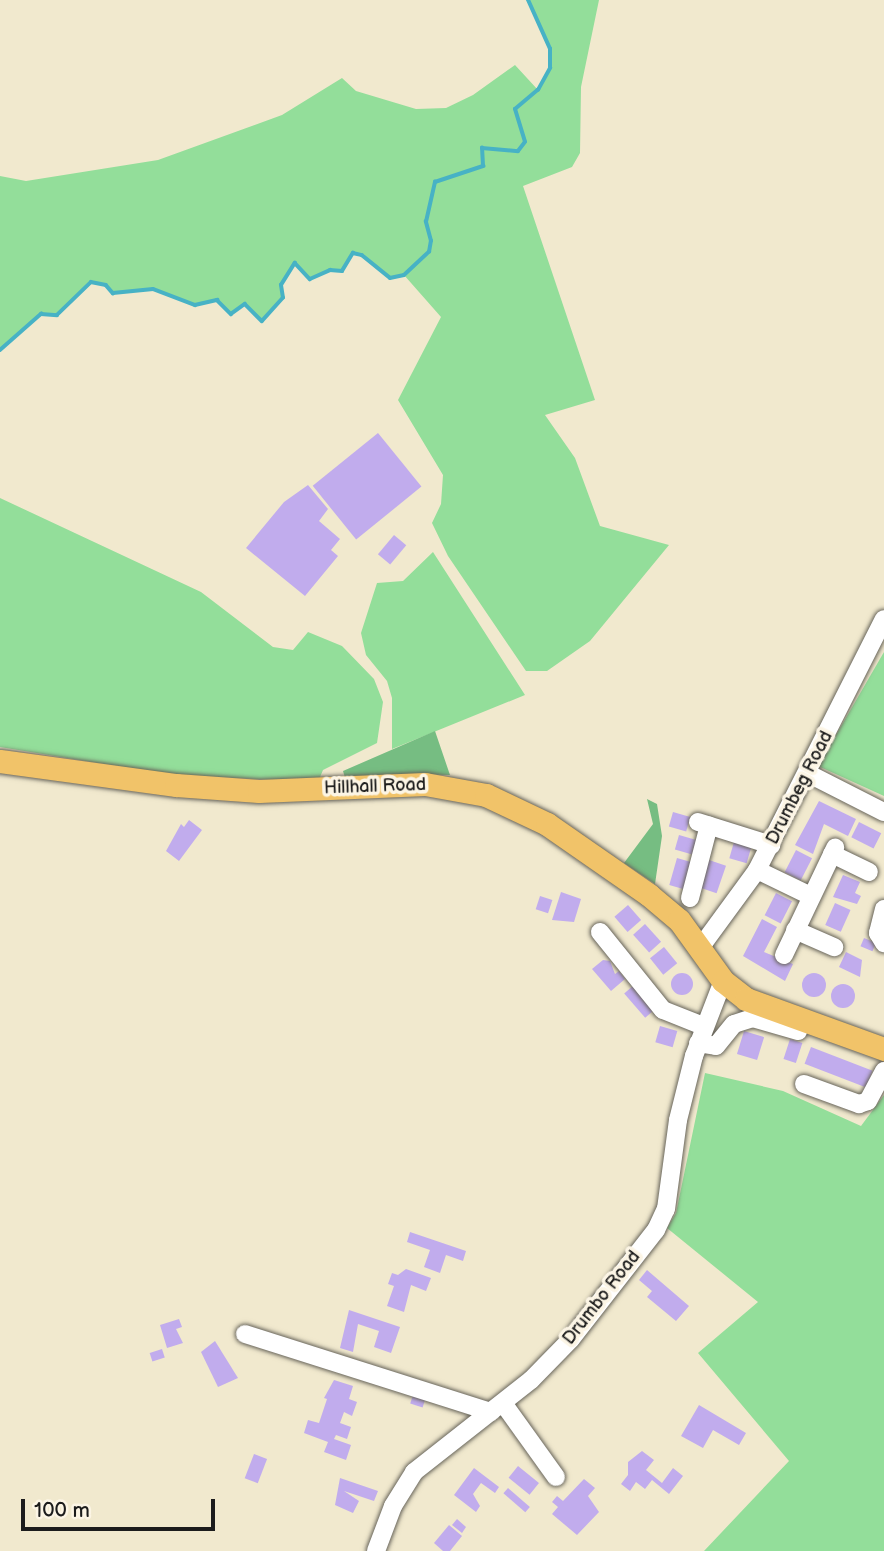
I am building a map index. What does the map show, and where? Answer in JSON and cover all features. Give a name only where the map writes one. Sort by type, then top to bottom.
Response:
[{"type":"main road","name":"Hillhall Road","points":[[0,761],[176,785],[259,791],[425,784],[486,795],[547,824],[649,895],[679,920],[723,981]]},
{"type":"main road","points":[[723,981],[768,1008],[884,1049]]},
{"type":"street","name":"Drumbeg Road","points":[[700,948],[757,870],[771,845],[884,619]]},
{"type":"street","points":[[807,773],[884,812]]},
{"type":"street","points":[[690,898],[704,824],[771,845]]},
{"type":"street","points":[[784,955],[833,851],[869,872]]},
{"type":"street","points":[[757,870],[811,896]]},
{"type":"street","points":[[884,909],[878,933],[884,943]]},
{"type":"street","points":[[795,929],[834,947]]},
{"type":"street","points":[[600,932],[663,1010],[716,1046],[734,1024],[753,1018],[798,1031]]},
{"type":"street","name":"Drumbo Road","points":[[376,1551],[393,1506],[414,1472],[497,1408],[572,1339],[656,1230],[666,1209],[678,1120],[701,1034],[723,981]]},
{"type":"street","points":[[804,1084],[859,1104],[868,1101],[884,1071]]},
{"type":"street","points":[[244,1334],[497,1408],[556,1477]]},
{"type":"green space","points":[[528,0],[599,0],[581,87],[580,153],[572,167],[523,186],[595,400],[545,415],[575,458],[600,526],[669,545],[590,641],[547,671],[526,671],[448,556],[432,523],[441,504],[443,475],[398,400],[441,317],[404,275],[390,278],[362,255],[353,253],[342,271],[330,270],[310,279],[295,263],[281,285],[283,298],[262,321],[245,305],[231,314],[217,300],[195,305],[153,289],[113,293],[106,285],[91,282],[57,315],[41,314],[0,350],[0,176],[26,181],[158,160],[282,115],[342,78],[356,91],[416,109],[446,108],[473,95],[515,65],[538,90],[550,68],[550,49]]},
{"type":"green space","points":[[0,498],[201,592],[273,647],[293,650],[308,632],[342,646],[374,679],[383,702],[377,743],[323,770],[318,782],[171,775],[0,747]]},
{"type":"green space","points":[[433,552],[525,695],[392,749],[392,698],[387,681],[366,655],[361,633],[377,583],[403,581]]},
{"type":"green space","points":[[884,652],[884,796],[818,766]]},
{"type":"green space","points":[[435,731],[450,775],[392,774],[346,781],[343,771]]},
{"type":"green space","points":[[647,799],[657,804],[662,836],[655,884],[624,863],[653,824]]},
{"type":"green space","points":[[705,1073],[783,1091],[861,1126],[884,1095],[884,1551],[704,1551],[789,1461],[698,1353],[758,1302],[667,1228],[676,1213]]},
{"type":"building","points":[[378,433],[421,487],[356,539],[313,486]]},
{"type":"building","points":[[308,485],[328,509],[319,521],[340,539],[331,550],[338,556],[305,596],[246,548],[284,502]]},
{"type":"building","points":[[394,535],[406,545],[390,564],[378,554]]},
{"type":"building","points":[[819,801],[856,819],[848,836],[824,824],[813,854],[795,845]]},
{"type":"building","points":[[673,812],[690,817],[686,831],[669,826]]},
{"type":"building","points":[[189,820],[202,830],[179,861],[166,851],[181,824],[184,827]]},
{"type":"building","points":[[859,822],[881,833],[874,848],[851,837]]},
{"type":"building","points":[[679,835],[696,840],[692,854],[675,849]]},
{"type":"building","points":[[734,842],[751,847],[747,863],[729,858]]},
{"type":"building","points":[[796,850],[812,858],[801,880],[785,872]]},
{"type":"building","points":[[677,858],[694,863],[687,890],[669,885]]},
{"type":"building","points":[[709,860],[726,866],[717,893],[700,887]]},
{"type":"building","points":[[843,875],[860,882],[855,893],[861,896],[857,904],[833,897]]},
{"type":"building","points":[[561,892],[581,899],[574,922],[552,920]]},
{"type":"building","points":[[776,893],[792,901],[781,923],[765,915]]},
{"type":"building","points":[[540,896],[552,900],[548,913],[536,909]]},
{"type":"building","points":[[835,903],[851,910],[841,932],[825,925]]},
{"type":"building","points":[[628,905],[641,920],[628,932],[614,917]]},
{"type":"building","points":[[762,919],[777,927],[764,952],[793,964],[785,981],[743,956]]},
{"type":"building","points":[[645,924],[661,942],[649,953],[633,935]]},
{"type":"building","points":[[864,938],[876,943],[872,951],[860,946]]},
{"type":"building","points":[[664,947],[677,963],[663,975],[650,958]]},
{"type":"building","points":[[846,952],[862,960],[860,977],[839,967]]},
{"type":"building","points":[[603,960],[610,961],[615,974],[619,971],[625,979],[611,991],[592,969]]},
{"type":"building","points":[[682,973],[690,976],[693,984],[690,992],[682,995],[674,992],[671,984],[674,976]]},
{"type":"building","points":[[814,973],[825,980],[826,985],[819,996],[814,997],[803,990],[802,985],[809,974]]},
{"type":"building","points":[[843,984],[854,991],[855,996],[848,1007],[843,1008],[832,1001],[831,996],[838,985]]},
{"type":"building","points":[[634,985],[655,1009],[645,1018],[624,994]]},
{"type":"building","points":[[660,1026],[677,1031],[673,1047],[655,1042]]},
{"type":"building","points":[[744,1031],[764,1037],[757,1060],[737,1054]]},
{"type":"building","points":[[790,1039],[802,1043],[796,1063],[784,1059]]},
{"type":"building","points":[[811,1047],[873,1071],[866,1087],[805,1064]]},
{"type":"building","points":[[410,1232],[466,1251],[463,1261],[446,1255],[440,1273],[424,1267],[430,1250],[407,1242]]},
{"type":"building","points":[[406,1269],[431,1278],[426,1291],[411,1285],[404,1312],[387,1306],[394,1286],[388,1284],[392,1273],[398,1275]]},
{"type":"building","points":[[647,1270],[689,1306],[676,1321],[647,1297],[652,1291],[639,1280]]},
{"type":"building","points":[[349,1310],[400,1327],[391,1353],[374,1347],[379,1331],[358,1324],[353,1352],[340,1348]]},
{"type":"building","points":[[179,1319],[182,1327],[176,1329],[183,1343],[167,1348],[160,1325]]},
{"type":"building","points":[[215,1341],[238,1378],[218,1387],[201,1352]]},
{"type":"building","points":[[162,1349],[165,1358],[152,1362],[150,1353]]},
{"type":"building","points":[[334,1380],[353,1386],[349,1399],[357,1402],[352,1416],[344,1412],[340,1423],[351,1427],[347,1439],[336,1435],[334,1439],[351,1445],[346,1460],[324,1452],[328,1442],[304,1433],[308,1420],[319,1423],[327,1399],[324,1398]]},
{"type":"building","points":[[413,1395],[425,1399],[423,1408],[410,1404]]},
{"type":"building","points":[[699,1405],[746,1433],[739,1445],[713,1430],[703,1448],[681,1436]]},
{"type":"building","points":[[642,1451],[654,1460],[646,1470],[662,1483],[673,1468],[683,1476],[669,1494],[652,1480],[645,1489],[636,1482],[630,1491],[621,1484],[628,1475],[628,1462]]},
{"type":"building","points":[[254,1454],[267,1459],[258,1483],[245,1478]]},
{"type":"building","points":[[518,1466],[539,1483],[530,1495],[509,1478]]},
{"type":"building","points":[[474,1468],[499,1487],[495,1493],[481,1483],[473,1494],[480,1506],[476,1512],[454,1495]]},
{"type":"building","points":[[340,1478],[378,1491],[374,1501],[344,1491],[359,1501],[353,1513],[335,1505]]},
{"type":"building","points":[[584,1479],[595,1488],[588,1496],[599,1512],[577,1535],[552,1514],[558,1507],[552,1502],[557,1496],[563,1501]]},
{"type":"building","points":[[508,1488],[530,1507],[525,1512],[503,1493]]},
{"type":"building","points":[[457,1519],[466,1527],[462,1533],[452,1525]]},
{"type":"building","points":[[449,1525],[462,1536],[450,1551],[443,1551],[434,1543]]},
{"type":"waterway","points":[[0,350],[41,314],[57,315],[91,282],[106,285],[113,293],[153,289],[195,305],[217,300],[231,314],[245,304],[262,321],[283,298],[281,285],[295,263],[310,279],[330,270],[342,271],[353,253],[362,255],[390,278],[404,275],[429,252],[431,241],[426,222],[435,182],[483,166],[482,148],[518,151],[525,142],[515,109],[538,90],[550,68],[550,49],[528,0]]}]
